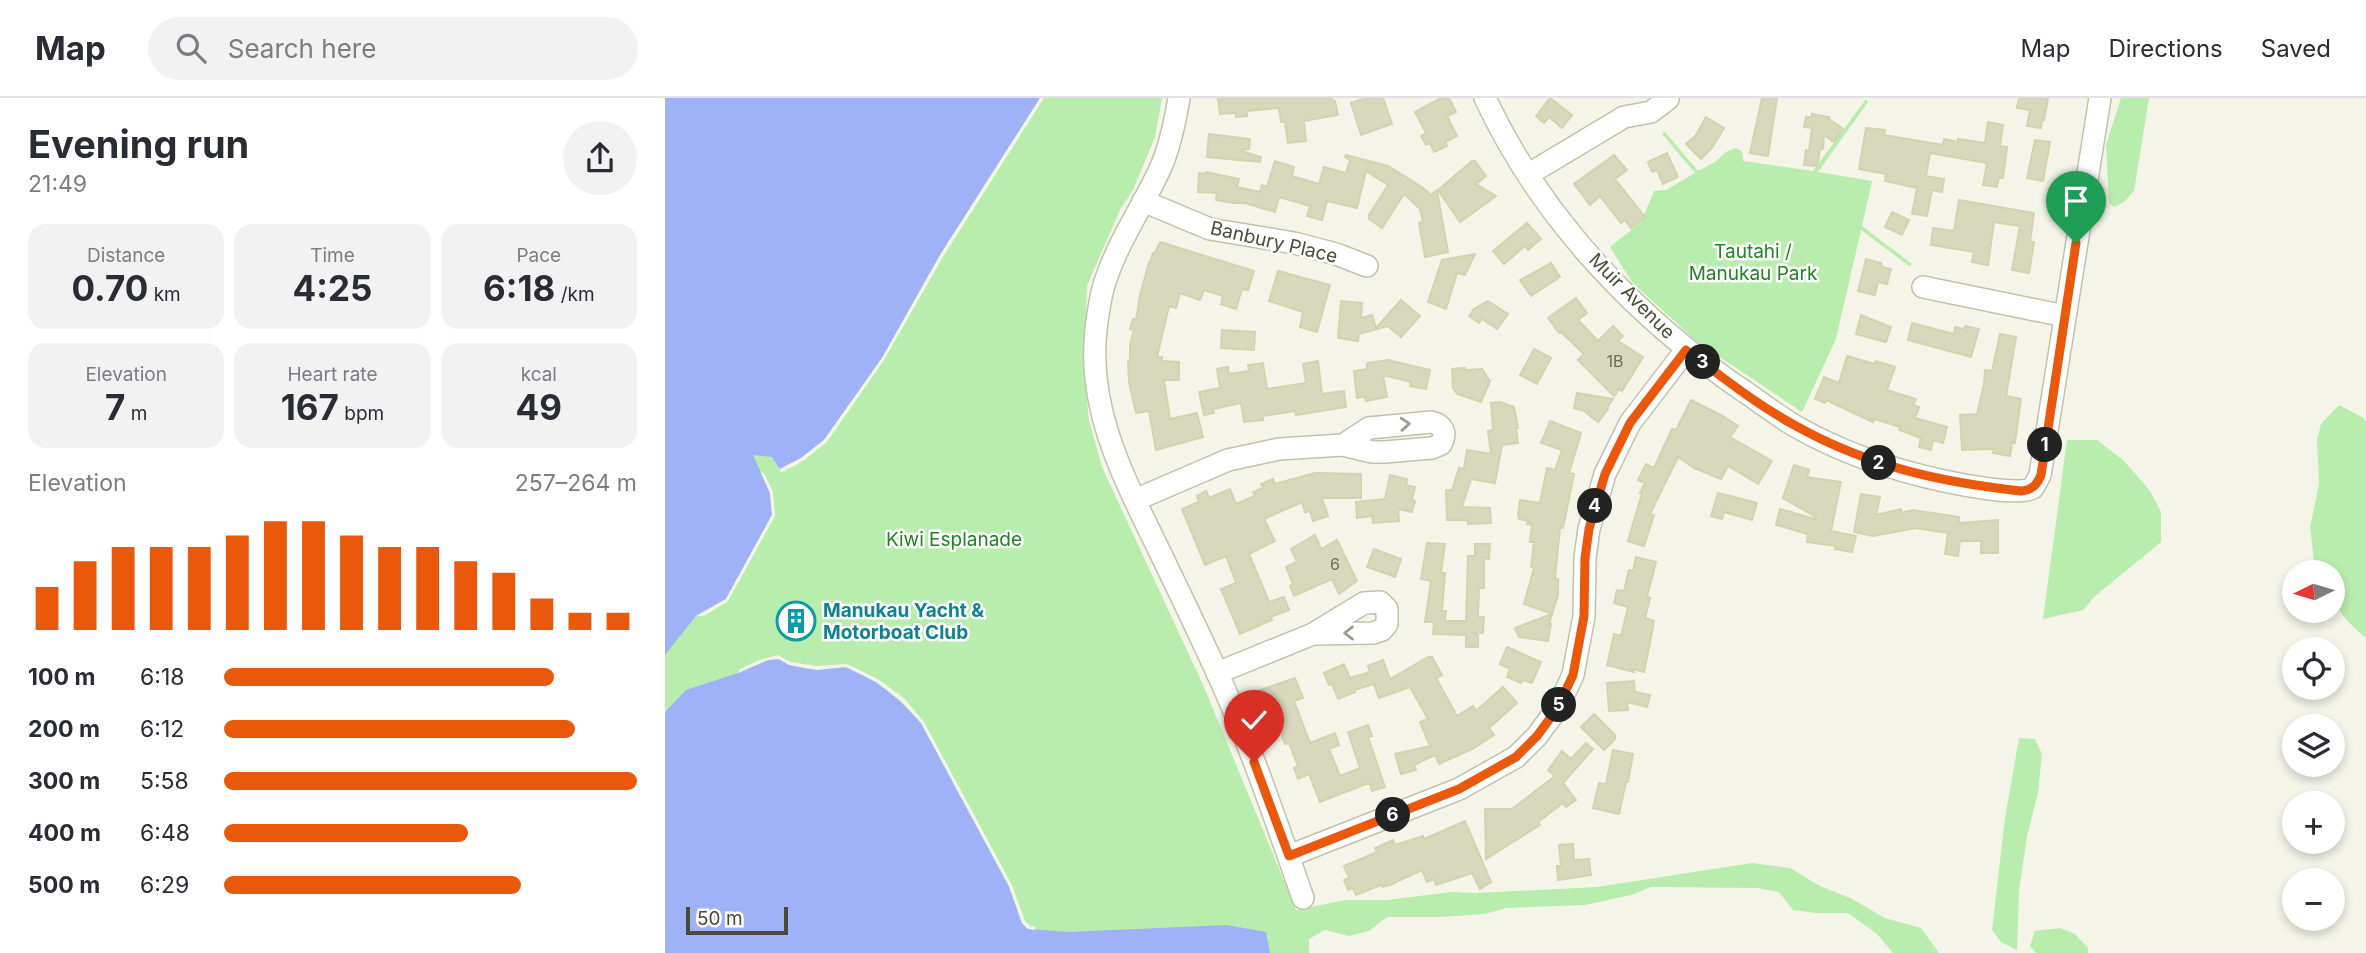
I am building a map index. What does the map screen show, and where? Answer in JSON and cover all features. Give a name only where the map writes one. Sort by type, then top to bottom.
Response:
[{"type":"street","points":[[1179,98],[1160,169],[1106,279],[1096,335],[1095,368],[1099,400],[1116,458],[1217,673],[1303,898]]},
{"type":"street","name":"Muir Avenue","points":[[1485,98],[1509,144],[1553,210],[1644,313],[1721,377],[1795,426],[1875,462],[1923,477],[1962,485],[2021,491],[2033,488],[2041,475],[2065,316]]},
{"type":"street","points":[[1923,286],[2065,316],[2100,98]]},
{"type":"street","points":[[1529,174],[1624,117],[1651,112],[1668,99]]},
{"type":"street","name":"Banbury Place","points":[[1143,201],[1210,229],[1294,243],[1336,254],[1367,266]]},
{"type":"street","points":[[1289,856],[1459,789],[1516,757],[1537,736],[1557,709],[1573,675],[1584,616],[1585,558],[1589,529],[1605,474],[1630,423],[1686,350]]},
{"type":"street","points":[[1135,500],[1228,460],[1279,449],[1343,445]]},
{"type":"street","points":[[1217,673],[1313,634]]},
{"type":"green space","name":"Kiwi Esplanade","points":[[665,98],[1162,98],[1155,137],[1087,286],[1084,373],[1089,420],[1102,467],[1204,687],[1296,910],[1345,900],[1387,900],[1451,892],[1597,887],[1752,863],[1790,868],[1885,918],[1921,928],[1939,953],[1893,953],[1877,934],[1848,913],[1793,910],[1779,892],[1757,888],[1651,887],[1631,895],[1585,905],[1506,908],[1485,914],[1441,917],[1387,917],[1369,931],[1349,936],[1325,930],[1309,939],[1309,953],[665,953]]},
{"type":"green space","points":[[2121,98],[2149,98],[2134,191],[2124,202],[2114,207],[2109,203],[2106,145]]},
{"type":"green space","name":"Tautahi / Manukau Park","points":[[1866,99],[1868,102],[1818,172],[1872,181],[1862,226],[1912,264],[1909,266],[1861,230],[1836,339],[1802,412],[1697,342],[1632,282],[1610,247],[1641,222],[1654,191],[1666,190],[1695,173],[1662,134],[1665,132],[1698,171],[1735,148],[1742,151],[1743,161],[1813,171]]},
{"type":"green space","points":[[2339,405],[2364,418],[2366,422],[2366,638],[2345,617],[2345,560],[2314,560],[2310,527],[2319,484],[2317,440],[2321,424]]},
{"type":"green space","points":[[2067,440],[2097,440],[2124,461],[2150,491],[2161,512],[2161,542],[2094,597],[2083,610],[2043,619]]},
{"type":"green space","points":[[2019,738],[2035,739],[2042,754],[2038,793],[2027,836],[2019,891],[2017,950],[2001,942],[1992,930],[2005,818]]},
{"type":"green space","points":[[2060,928],[2075,934],[2088,948],[2088,953],[2036,953],[2030,946],[2035,931]]},
{"type":"water","points":[[665,98],[1041,98],[940,255],[882,358],[824,440],[801,458],[780,469],[772,457],[753,455],[770,493],[772,515],[726,599],[696,616],[665,655]]},
{"type":"water","points":[[779,659],[804,668],[841,667],[858,672],[888,691],[921,723],[1009,887],[1022,923],[1028,929],[1068,932],[1227,925],[1266,932],[1270,953],[665,953],[665,712],[686,690],[768,660]]},
{"type":"pier","points":[[1040,98],[1044,98],[943,257],[884,360],[827,442],[803,461],[781,473],[780,469],[801,458],[824,440],[882,358],[940,255]]},
{"type":"pier","points":[[760,471],[765,475],[773,492],[775,516],[728,601],[704,616],[696,616],[726,599],[772,515],[770,493]]},
{"type":"pier","points":[[778,655],[790,662],[817,666],[847,664],[878,679],[905,699],[924,722],[1012,885],[1025,921],[1030,926],[1035,926],[1035,930],[1028,929],[1022,923],[1009,886],[921,723],[902,702],[876,682],[846,667],[817,670],[789,665],[779,659],[768,660],[738,673],[740,669],[759,660]]},
{"type":"building","points":[[1218,98],[1332,98],[1338,115],[1304,121],[1306,141],[1288,143],[1285,122],[1281,122],[1279,108],[1247,111],[1247,116],[1236,117],[1236,113],[1220,114]]},
{"type":"building","points":[[1366,98],[1383,98],[1392,124],[1361,135],[1351,103]]},
{"type":"building","points":[[1441,98],[1449,98],[1456,112],[1447,116],[1457,136],[1445,142],[1447,146],[1434,152],[1430,143],[1426,145],[1421,136],[1426,133],[1415,112]]},
{"type":"building","points":[[1550,98],[1572,115],[1562,128],[1549,117],[1544,123],[1536,116]]},
{"type":"building","points":[[1762,98],[1777,98],[1768,156],[1750,153]]},
{"type":"building","points":[[2019,98],[2048,98],[2041,128],[2027,126],[2030,110],[2017,108]]},
{"type":"building","points":[[1812,114],[1829,117],[1843,129],[1834,142],[1824,135],[1823,149],[1820,149],[1816,166],[1804,165],[1812,128],[1804,127],[1806,117],[1812,117]]},
{"type":"building","points":[[1706,117],[1724,128],[1712,148],[1701,159],[1686,144],[1696,135]]},
{"type":"building","points":[[1988,122],[2003,125],[2000,146],[2007,147],[2003,178],[1999,178],[1997,187],[1983,185],[1987,163],[1930,153],[1926,176],[1944,179],[1942,192],[1932,190],[1927,216],[1912,214],[1917,188],[1885,181],[1886,174],[1859,169],[1866,128],[1885,130],[1884,135],[1943,145],[1944,139],[1985,143]]},
{"type":"building","points":[[1209,134],[1250,139],[1249,149],[1238,150],[1261,157],[1260,162],[1207,157]]},
{"type":"building","points":[[2035,140],[2050,142],[2043,181],[2027,178]]},
{"type":"building","points":[[1667,153],[1678,177],[1663,184],[1657,170],[1652,172],[1648,162]]},
{"type":"building","points":[[1346,155],[1388,166],[1431,195],[1437,190],[1448,252],[1425,257],[1419,223],[1423,222],[1420,209],[1404,194],[1382,228],[1369,219],[1388,185],[1366,171],[1357,208],[1327,201],[1322,220],[1307,216],[1310,206],[1279,197],[1275,212],[1245,203],[1216,200],[1217,193],[1198,192],[1199,173],[1206,172],[1239,179],[1237,187],[1260,192],[1262,185],[1267,187],[1275,161],[1294,167],[1292,176],[1319,184],[1324,167],[1346,173],[1350,160]]},
{"type":"building","points":[[1614,155],[1627,170],[1615,179],[1645,217],[1631,228],[1625,220],[1621,223],[1600,196],[1590,205],[1574,184]]},
{"type":"building","points":[[1475,161],[1486,176],[1476,184],[1496,196],[1460,222],[1438,190]]},
{"type":"building","points":[[1959,200],[2034,213],[2030,242],[2034,242],[2029,273],[2012,270],[2020,226],[1994,222],[1988,265],[1972,262],[1974,252],[1931,245],[1933,228],[1954,231]]},
{"type":"building","points":[[1892,212],[1909,220],[1902,235],[1885,227]]},
{"type":"building","points":[[1527,223],[1541,239],[1528,250],[1525,246],[1504,264],[1493,251]]},
{"type":"building","points":[[1160,242],[1254,271],[1248,290],[1242,289],[1236,309],[1221,304],[1223,296],[1204,290],[1200,300],[1180,293],[1176,308],[1169,306],[1157,357],[1162,357],[1162,361],[1179,362],[1179,380],[1164,380],[1170,419],[1197,413],[1203,437],[1156,450],[1149,411],[1136,413],[1129,382],[1128,361],[1134,330],[1130,329],[1133,319],[1136,320],[1148,266]]},
{"type":"building","points":[[1475,254],[1465,275],[1457,273],[1446,309],[1428,302],[1442,260]]},
{"type":"building","points":[[1866,259],[1891,269],[1887,284],[1878,282],[1875,295],[1858,291]]},
{"type":"building","points":[[1551,263],[1560,277],[1531,296],[1520,280]]},
{"type":"building","points":[[1278,271],[1330,285],[1317,332],[1300,327],[1303,312],[1269,301]]},
{"type":"building","points":[[1576,298],[1587,313],[1578,320],[1598,341],[1613,326],[1623,336],[1618,341],[1643,357],[1622,391],[1619,389],[1614,396],[1578,360],[1584,354],[1559,333],[1548,318]]},
{"type":"building","points":[[1401,300],[1420,316],[1401,337],[1388,326],[1359,334],[1358,341],[1338,338],[1341,301],[1362,303],[1361,318],[1372,315],[1376,328]]},
{"type":"building","points":[[1488,301],[1508,314],[1497,329],[1482,319],[1479,323],[1469,316],[1474,309]]},
{"type":"building","points":[[1861,315],[1891,327],[1886,342],[1856,334]]},
{"type":"building","points":[[1912,323],[1954,334],[1955,327],[1979,329],[1971,357],[1908,340]]},
{"type":"building","points":[[1222,330],[1255,332],[1254,350],[1221,348]]},
{"type":"building","points":[[2000,334],[2016,337],[2006,396],[2021,399],[2015,443],[2012,443],[2010,456],[1993,453],[1994,449],[1962,450],[1960,415],[1977,414],[1985,370],[1992,371]]},
{"type":"building","points":[[1534,349],[1551,358],[1537,384],[1520,375]]},
{"type":"building","points":[[1847,356],[1895,367],[1887,390],[1916,399],[1913,405],[1919,407],[1915,418],[1947,427],[1943,443],[1933,440],[1931,450],[1919,447],[1921,438],[1899,430],[1900,427],[1874,419],[1873,422],[1826,400],[1825,403],[1815,399],[1824,377],[1839,383]]},
{"type":"building","points":[[1388,360],[1430,370],[1426,389],[1410,386],[1411,382],[1383,375],[1387,397],[1366,401],[1365,397],[1357,398],[1354,371],[1367,369],[1367,363]]},
{"type":"building","points":[[1318,361],[1322,394],[1344,391],[1346,407],[1296,415],[1295,411],[1244,422],[1241,403],[1213,409],[1214,413],[1204,415],[1199,392],[1220,388],[1217,369],[1228,367],[1229,374],[1249,371],[1248,365],[1263,363],[1267,389],[1306,383],[1303,364]]},
{"type":"building","points":[[1452,369],[1482,369],[1490,381],[1481,402],[1457,394],[1453,388]]},
{"type":"building","points":[[1577,393],[1613,399],[1598,422],[1584,411],[1574,408]]},
{"type":"building","points":[[1691,400],[1738,426],[1730,437],[1772,461],[1758,484],[1728,466],[1721,479],[1694,468],[1678,457],[1650,514],[1654,515],[1644,546],[1628,541],[1645,483],[1638,480],[1646,464],[1654,468],[1672,429],[1676,430]]},
{"type":"building","points":[[1500,402],[1514,407],[1518,443],[1502,445],[1495,483],[1471,479],[1462,507],[1490,508],[1491,523],[1468,524],[1468,520],[1447,520],[1446,490],[1452,490],[1459,468],[1464,469],[1467,450],[1491,454],[1488,431],[1493,430],[1491,403]]},
{"type":"building","points":[[1550,421],[1581,433],[1569,473],[1574,474],[1563,528],[1560,527],[1555,579],[1558,579],[1558,595],[1552,614],[1524,604],[1534,568],[1531,567],[1534,542],[1530,542],[1532,525],[1519,519],[1518,515],[1520,500],[1540,503],[1547,468],[1555,470],[1562,450],[1541,443]]},
{"type":"building","points":[[1794,465],[1809,470],[1807,477],[1841,482],[1831,531],[1856,536],[1852,552],[1835,549],[1836,546],[1807,542],[1808,534],[1776,525],[1780,509],[1815,519],[1816,517],[1783,498]]},
{"type":"building","points":[[1315,473],[1361,474],[1361,498],[1322,498],[1328,516],[1313,521],[1310,511],[1305,512],[1302,502],[1264,519],[1275,541],[1249,554],[1269,602],[1284,597],[1289,610],[1240,634],[1221,589],[1236,583],[1226,556],[1205,565],[1182,509],[1199,502],[1197,496],[1206,491],[1209,498],[1230,489],[1236,504],[1255,496],[1253,492],[1263,488],[1261,484],[1273,479],[1275,484]]},
{"type":"building","points":[[1390,475],[1407,479],[1406,485],[1415,487],[1412,512],[1398,509],[1399,521],[1373,523],[1372,516],[1357,518],[1356,502],[1385,499]]},
{"type":"building","points":[[1718,493],[1757,503],[1752,520],[1724,512],[1722,519],[1711,516]]},
{"type":"building","points":[[1861,494],[1880,497],[1876,515],[1901,509],[1902,513],[1913,510],[1959,517],[1959,523],[1998,520],[1998,553],[1981,553],[1981,541],[1960,541],[1958,556],[1945,554],[1948,533],[1916,528],[1873,536],[1854,532]]},
{"type":"building","points":[[1315,535],[1321,549],[1337,540],[1357,581],[1339,594],[1332,579],[1294,596],[1290,586],[1293,584],[1286,567],[1297,562],[1291,549]]},
{"type":"building","points":[[1427,543],[1445,544],[1441,573],[1445,573],[1442,611],[1446,611],[1445,621],[1466,621],[1468,556],[1475,556],[1475,544],[1490,544],[1489,559],[1484,558],[1484,588],[1479,588],[1478,617],[1484,617],[1483,633],[1472,632],[1478,635],[1478,647],[1466,647],[1466,635],[1433,634],[1434,622],[1425,622],[1431,581],[1421,579]]},
{"type":"building","points":[[1374,549],[1401,559],[1395,577],[1367,567]]},
{"type":"building","points":[[1636,557],[1656,562],[1647,597],[1650,598],[1645,618],[1654,621],[1644,672],[1607,665],[1614,634],[1621,636],[1628,607],[1614,603],[1617,590],[1624,591],[1629,570],[1633,571]]},
{"type":"building","name":"Manukau Yacht & Motorboat Club","points":[[786,609],[806,609],[805,639],[785,639]]},
{"type":"building","points":[[1552,614],[1548,641],[1519,637],[1515,628]]},
{"type":"building","points":[[1507,647],[1541,662],[1532,683],[1523,680],[1521,683],[1507,677],[1510,669],[1500,664]]},
{"type":"building","points":[[1432,657],[1442,675],[1436,678],[1457,716],[1473,706],[1476,711],[1503,687],[1517,703],[1489,728],[1494,735],[1474,748],[1439,764],[1435,755],[1414,765],[1416,770],[1401,774],[1395,754],[1430,746],[1420,722],[1428,719],[1410,687],[1379,698],[1374,684],[1354,690],[1355,692],[1338,699],[1324,673],[1344,664],[1350,678],[1370,672],[1368,666],[1383,660],[1390,679]]},
{"type":"building","points":[[1295,678],[1303,698],[1294,701],[1310,743],[1335,733],[1339,745],[1329,749],[1340,776],[1360,768],[1348,732],[1368,725],[1372,736],[1368,737],[1385,787],[1372,791],[1370,784],[1366,784],[1320,802],[1309,774],[1298,779],[1294,768],[1298,766],[1289,743],[1285,744],[1273,710],[1268,711],[1260,690]]},
{"type":"building","points":[[1634,681],[1635,692],[1650,695],[1647,707],[1627,702],[1628,710],[1609,711],[1607,683]]},
{"type":"building","points":[[1594,714],[1615,735],[1615,739],[1604,750],[1581,727]]},
{"type":"building","points":[[1586,743],[1593,749],[1563,783],[1576,800],[1566,807],[1563,803],[1538,822],[1540,825],[1486,859],[1485,809],[1512,809],[1555,776],[1548,770],[1562,751],[1571,759]]},
{"type":"building","points":[[1613,750],[1633,754],[1619,814],[1593,808],[1599,783],[1606,784]]},
{"type":"building","points":[[1465,821],[1491,882],[1480,889],[1472,873],[1436,885],[1434,879],[1427,882],[1422,870],[1390,885],[1381,885],[1356,895],[1353,888],[1348,890],[1344,880],[1349,878],[1344,866],[1377,852],[1375,848],[1393,840],[1395,845],[1423,836],[1424,839]]},
{"type":"building","points":[[1573,844],[1574,860],[1589,859],[1591,875],[1558,880],[1557,866],[1561,866],[1559,845]]},
{"type":"place","name":"Manukau Yacht & Motorboat Club","points":[[796,621]]},
{"type":"route","points":[[1254,762],[1289,856],[1459,789],[1516,757],[1537,736],[1557,709],[1573,675],[1584,616],[1585,558],[1589,529],[1605,474],[1630,423],[1686,350],[1721,377],[1795,426],[1875,462],[1923,477],[1962,485],[2029,490],[2036,485],[2041,475],[2076,243]]}]
